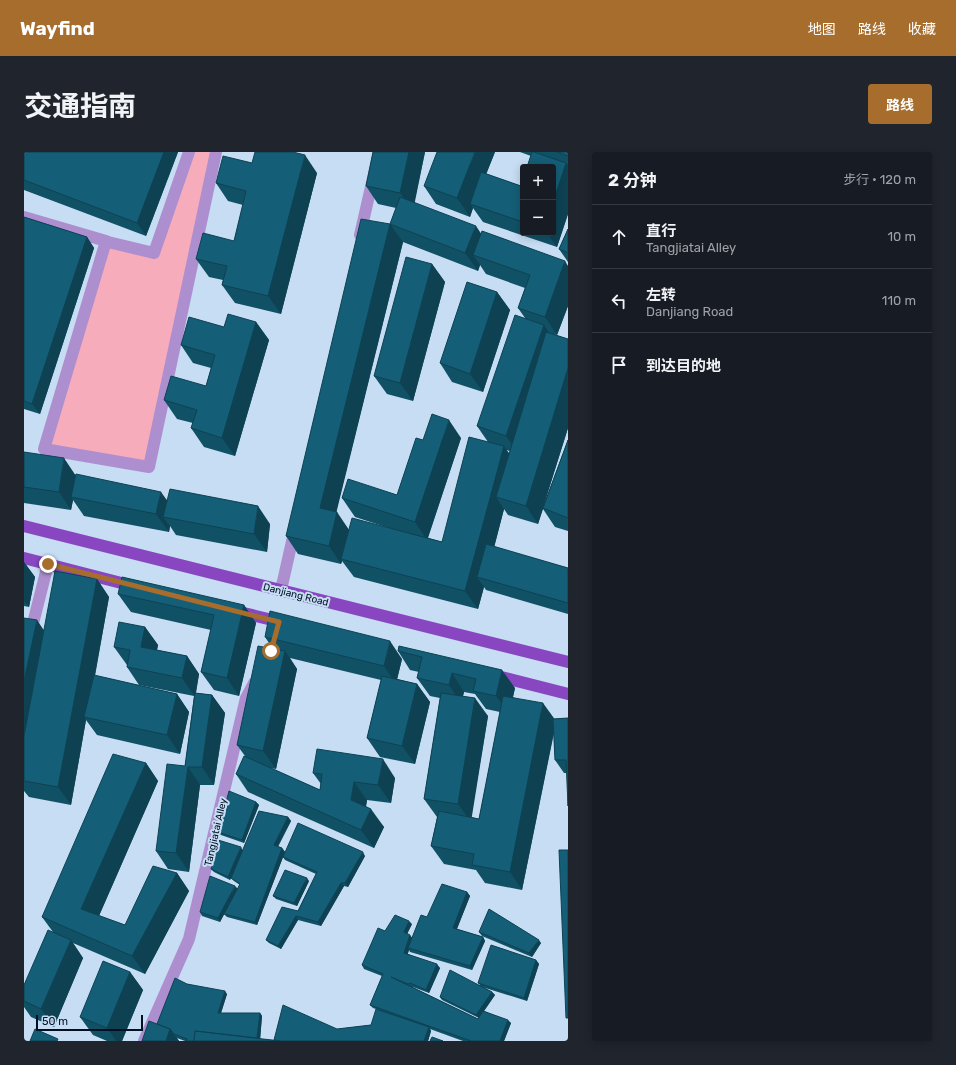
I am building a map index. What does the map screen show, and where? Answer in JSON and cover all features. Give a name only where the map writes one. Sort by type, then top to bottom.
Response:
[{"type":"main road","name":"Danjiang Road","points":[[24,526],[568,662]]},
{"type":"main road","points":[[24,558],[148,589]]},
{"type":"main road","points":[[225,609],[278,626],[294,626]]},
{"type":"main road","points":[[484,673],[568,694]]},
{"type":"street","points":[[24,217],[104,241],[154,253],[188,152]]},
{"type":"street","points":[[104,241],[106,241],[44,449],[149,467],[216,152]]},
{"type":"street","points":[[358,244],[379,152]]},
{"type":"street","points":[[281,590],[296,521]]},
{"type":"street","points":[[24,660],[48,564]]},
{"type":"street","name":"Tangjiatai Alley","points":[[144,1041],[190,939],[246,698],[260,671]]},
{"type":"shaded area","points":[[189,152],[216,152],[149,467],[44,449],[106,241],[154,253]]},
{"type":"building","points":[[24,152],[164,152],[137,223],[24,180]]},
{"type":"building","points":[[255,152],[293,152],[305,155],[268,296],[222,285],[227,266],[196,259],[203,233],[234,241],[246,191],[216,183],[223,156],[252,163]]},
{"type":"building","points":[[373,152],[409,152],[400,193],[366,186]]},
{"type":"building","points":[[437,152],[475,152],[457,198],[424,186]]},
{"type":"building","points":[[532,152],[566,163],[556,194],[556,164],[528,164]]},
{"type":"building","points":[[557,152],[568,152],[568,156]]},
{"type":"building","points":[[481,172],[520,186],[520,221],[470,204]]},
{"type":"building","points":[[400,197],[476,226],[465,253],[390,224]]},
{"type":"building","points":[[24,217],[87,237],[32,404],[24,401]]},
{"type":"building","points":[[361,219],[390,224],[320,508],[337,512],[329,546],[286,536]]},
{"type":"building","points":[[568,229],[568,253],[559,249]]},
{"type":"building","points":[[482,231],[565,261],[545,317],[518,308],[530,275],[473,255]]},
{"type":"building","points":[[406,257],[432,264],[400,383],[374,376]]},
{"type":"building","points":[[467,282],[497,292],[470,374],[440,363]]},
{"type":"building","points":[[228,314],[256,322],[222,438],[191,428],[197,410],[164,400],[171,376],[206,386],[215,355],[181,345],[189,317],[224,327]]},
{"type":"building","points":[[515,315],[544,325],[506,436],[477,426]]},
{"type":"building","points":[[546,332],[568,339],[568,368],[526,506],[496,497]]},
{"type":"building","points":[[432,414],[449,420],[415,522],[342,498],[348,479],[397,495],[416,438],[423,440]]},
{"type":"building","points":[[469,437],[504,446],[465,591],[341,559],[352,518],[442,542]]},
{"type":"building","points":[[568,440],[568,518],[543,508]]},
{"type":"building","points":[[24,452],[64,458],[59,492],[24,487]]},
{"type":"building","points":[[76,474],[161,492],[156,514],[71,497]]},
{"type":"building","points":[[170,489],[258,506],[254,534],[163,517]]},
{"type":"building","points":[[486,544],[568,568],[568,603],[477,577]]},
{"type":"building","points":[[55,571],[97,579],[58,787],[24,781],[24,736]]},
{"type":"building","points":[[122,577],[244,605],[227,678],[201,672],[214,615],[118,594]]},
{"type":"building","points":[[270,611],[390,641],[384,666],[265,637]]},
{"type":"building","points":[[24,618],[37,620],[24,681]]},
{"type":"building","points":[[119,622],[145,627],[141,647],[187,656],[182,678],[127,667],[130,650],[114,647]]},
{"type":"building","points":[[258,646],[285,651],[263,751],[237,745]]},
{"type":"building","points":[[399,646],[502,670],[496,696],[473,691],[476,679],[452,673],[449,685],[417,678],[422,657],[398,651]]},
{"type":"building","points":[[94,675],[177,694],[167,735],[84,717]]},
{"type":"building","points":[[382,676],[417,684],[402,746],[367,738]]},
{"type":"building","points":[[195,693],[212,695],[202,767],[188,767],[176,853],[156,851],[167,764],[185,766]]},
{"type":"building","points":[[441,693],[475,698],[458,804],[424,799]]},
{"type":"building","points":[[503,696],[543,703],[510,872],[472,865],[474,854],[431,846],[439,811],[479,819]]},
{"type":"building","points":[[568,718],[568,806],[566,760],[555,760],[553,719]]},
{"type":"building","points":[[317,749],[383,759],[378,785],[354,782],[351,800],[371,809],[361,830],[236,774],[244,756],[320,790],[322,774],[313,773]]},
{"type":"building","points":[[113,754],[146,763],[81,909],[125,925],[153,866],[177,873],[132,956],[42,917]]},
{"type":"building","points":[[229,791],[256,802],[242,840],[218,832]]},
{"type":"building","points":[[259,811],[288,817],[274,845],[282,848],[255,922],[224,914],[240,884],[231,878]]},
{"type":"building","points":[[298,823],[363,852],[345,883],[341,883],[318,922],[296,916],[278,946],[266,940],[282,907],[298,911],[317,872],[283,857]]},
{"type":"building","points":[[218,840],[241,847],[228,877],[211,869]]},
{"type":"building","points":[[559,850],[568,850],[568,1018],[566,1018]]},
{"type":"building","points":[[285,870],[307,878],[294,903],[273,896]]},
{"type":"building","points":[[210,876],[235,886],[218,918],[200,912]]},
{"type":"building","points":[[442,884],[467,892],[453,928],[483,937],[470,966],[408,948],[421,915],[427,917]]},
{"type":"building","points":[[489,909],[539,940],[529,953],[479,932]]},
{"type":"building","points":[[395,915],[409,921],[404,932],[410,935],[404,953],[437,964],[426,990],[391,977],[478,1019],[483,1011],[508,1020],[500,1041],[471,1041],[370,1005],[383,974],[362,965],[378,928],[385,931]]},
{"type":"building","points":[[48,930],[71,940],[41,1009],[24,1001],[24,985]]},
{"type":"building","points":[[491,945],[536,960],[524,998],[478,983]]},
{"type":"building","points":[[103,961],[130,972],[107,1028],[80,1017]]},
{"type":"building","points":[[450,970],[492,992],[476,1015],[440,997]]},
{"type":"building","points":[[175,978],[187,984],[225,991],[218,1013],[260,1013],[257,1038],[195,1031],[194,1041],[186,1041],[187,1039],[174,1034],[170,1029],[157,1024]]},
{"type":"building","points":[[283,1005],[337,1029],[371,1025],[376,1009],[429,1027],[424,1041],[274,1040]]},
{"type":"building","points":[[149,1021],[170,1029],[166,1041],[142,1041]]},
{"type":"building","points":[[35,1029],[58,1039],[57,1041],[30,1041]]},
{"type":"building","points":[[195,1031],[280,1041],[194,1041]]},
{"type":"building","points":[[432,1037],[443,1041],[430,1041]]},
{"type":"route","points":[[48,564],[279,622],[271,651]]}]
